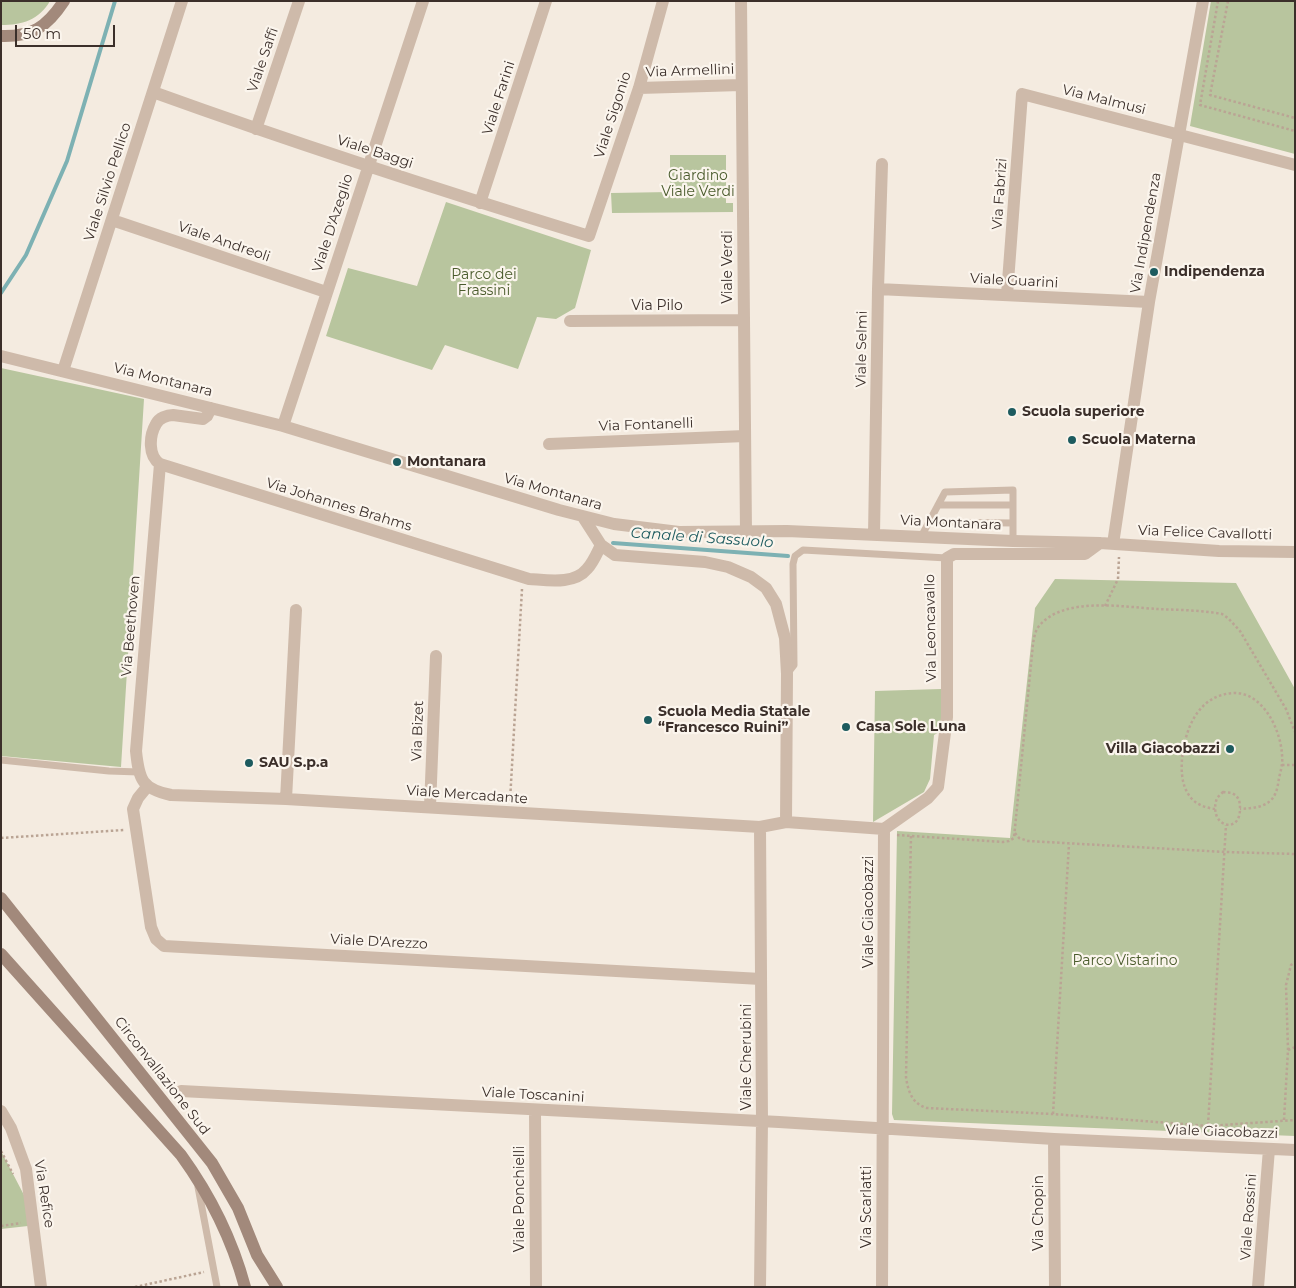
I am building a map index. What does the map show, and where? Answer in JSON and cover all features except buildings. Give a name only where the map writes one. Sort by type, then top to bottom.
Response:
[{"type":"main road","points":[[2,37],[21,36],[39,29],[54,17],[64,1]]},
{"type":"main road","name":"Circonvallazione Sud","points":[[1,898],[212,1163],[238,1208],[256,1255],[277,1287]]},
{"type":"main road","points":[[1,954],[181,1155],[208,1196],[230,1241],[245,1287]]},
{"type":"street","name":"Viale Silvio Pellico","points":[[63,371],[182,1]]},
{"type":"street","name":"Viale Saffi","points":[[256,129],[299,1]]},
{"type":"street","name":"Viale D'Azeglio","points":[[283,426],[367,166],[423,1]]},
{"type":"street","name":"Viale Farini","points":[[480,203],[546,1]]},
{"type":"street","name":"Viale Sigonio","points":[[589,236],[639,88],[663,1]]},
{"type":"street","name":"Viale Verdi","points":[[741,1],[746,532]]},
{"type":"street","name":"Via Indipendenza","points":[[1113,544],[1149,302],[1203,1]]},
{"type":"street","name":"Via Armellini","points":[[639,88],[741,84]]},
{"type":"street","name":"Viale Baggi","points":[[153,92],[367,166],[589,236]]},
{"type":"street","name":"Via Malmusi","points":[[1022,94],[1179,134]]},
{"type":"street","name":"Via Fabrizi","points":[[1007,295],[1022,94]]},
{"type":"street","points":[[1179,134],[1295,166]]},
{"type":"street","name":"Viale Selmi","points":[[874,535],[882,164]]},
{"type":"street","name":"Viale Andreoli","points":[[112,220],[326,292]]},
{"type":"street","name":"Viale Guarini","points":[[878,289],[1149,302]]},
{"type":"street","name":"Via Pilo","points":[[570,321],[743,320]]},
{"type":"street","name":"Via Montanara","points":[[1,356],[283,426],[583,517],[614,524],[679,532],[874,535],[1113,544]]},
{"type":"street","points":[[160,464],[155,461],[151,449],[156,424],[159,420],[173,415],[203,419],[212,408]]},
{"type":"street","name":"Via Fontanelli","points":[[549,444],[745,436]]},
{"type":"street","name":"Via Johannes Brahms","points":[[160,464],[523,578],[563,581],[576,577],[586,570],[601,545]]},
{"type":"street","name":"Via Beethoven","points":[[147,787],[138,772],[136,751],[160,464]]},
{"type":"street","points":[[583,517],[601,545],[615,555],[705,562],[728,567],[751,577],[766,588],[776,604],[785,638],[786,822],[884,829]]},
{"type":"street","name":"Via Leoncavallo","points":[[884,829],[928,798],[938,787],[947,717],[947,558],[954,554],[1085,554],[1100,543]]},
{"type":"street","name":"Via Felice Cavallotti","points":[[1113,544],[1295,552]]},
{"type":"street","points":[[286,799],[296,610]]},
{"type":"street","name":"Via Bizet","points":[[430,807],[436,656]]},
{"type":"street","name":"Viale Mercadante","points":[[147,787],[171,795],[286,799],[760,827],[786,822]]},
{"type":"street","name":"Viale D'Arezzo","points":[[147,787],[132,809],[152,927],[156,939],[164,946],[761,979]]},
{"type":"street","name":"Viale Cherubini","points":[[760,827],[762,1122],[760,1287]]},
{"type":"street","name":"Viale Giacobazzi","points":[[884,829],[883,1128],[1054,1139],[1295,1150]]},
{"type":"street","name":"Viale Toscanini","points":[[181,1091],[883,1128]]},
{"type":"street","name":"Viale Ponchielli","points":[[535,1110],[536,1287]]},
{"type":"street","name":"Via Refice","points":[[1,1111],[11,1128],[26,1168],[41,1287]]},
{"type":"street","name":"Via Scarlatti","points":[[882,1287],[883,1128]]},
{"type":"street","name":"Via Chopin","points":[[1054,1139],[1054,1287]]},
{"type":"street","name":"Viale Rossini","points":[[1258,1287],[1269,1149]]},
{"type":"lane","points":[[921,537],[945,492],[1013,490],[1013,541]]},
{"type":"lane","points":[[938,505],[1013,505]]},
{"type":"lane","points":[[929,522],[1013,523]]},
{"type":"lane","points":[[786,674],[794,665],[793,564],[795,556],[803,550],[947,558]]},
{"type":"lane","points":[[1,760],[138,772]]},
{"type":"lane","points":[[195,1175],[217,1287]]},
{"type":"path","points":[[1218,1],[1200,105],[1295,131]]},
{"type":"path","points":[[1228,1],[1210,95],[1295,118]]},
{"type":"path","points":[[1105,606],[1118,579],[1119,556],[1113,544]]},
{"type":"path","points":[[509,812],[523,578]]},
{"type":"path","points":[[898,835],[1003,842],[1014,838],[1032,644],[1039,626],[1048,619],[1070,609],[1105,606],[1214,613],[1228,618],[1240,631],[1289,716],[1295,732]]},
{"type":"path","points":[[1216,809],[1194,801],[1182,782],[1183,751],[1192,719],[1207,702],[1216,697],[1239,693],[1257,701],[1272,719],[1282,754],[1282,765],[1276,792],[1272,799],[1255,808],[1240,809]]},
{"type":"path","points":[[1282,765],[1295,765]]},
{"type":"path","points":[[1223,792],[1232,792],[1239,798],[1240,809],[1238,820],[1226,825],[1218,820],[1217,798],[1223,792]]},
{"type":"path","points":[[1208,1126],[1226,825]]},
{"type":"path","points":[[1,838],[124,830],[134,826]]},
{"type":"path","points":[[1015,833],[1019,838],[1028,841],[1295,854]]},
{"type":"path","points":[[911,836],[906,1077],[910,1095],[920,1106],[927,1108],[1053,1114],[1208,1126],[1295,1120]]},
{"type":"path","points":[[1053,1114],[1070,843]]},
{"type":"path","points":[[1284,1120],[1288,1050],[1286,985],[1291,965],[1295,962]]},
{"type":"path","points":[[1288,1050],[1295,1047]]},
{"type":"path","points":[[1,1226],[27,1223]]},
{"type":"green space","points":[[1,1],[50,1],[41,13],[29,20],[16,24],[1,25]]},
{"type":"green space","points":[[1211,1],[1295,1],[1295,154],[1190,126]]},
{"type":"green space","name":"Giardino Viale Verdi","points":[[670,155],[726,155],[726,203],[733,203],[733,212],[612,213],[611,193],[670,192]]},
{"type":"green space","name":"Parco dei Frassini","points":[[446,202],[591,250],[575,308],[556,319],[537,317],[518,369],[445,345],[432,370],[326,336],[348,268],[417,286]]},
{"type":"green space","points":[[1,368],[144,399],[121,767],[1,756]]},
{"type":"green space","name":"Parco Vistarino","points":[[1055,579],[1236,583],[1295,689],[1295,1136],[894,1120],[892,1114],[897,831],[1010,838],[1035,608]]},
{"type":"green space","points":[[941,689],[941,731],[934,735],[930,779],[924,792],[873,822],[875,691]]},
{"type":"green space","points":[[1,1151],[25,1197],[28,1226],[1,1229]]},
{"type":"waterway","points":[[1,293],[26,255],[67,161],[115,1]]},
{"type":"waterway","name":"Canale di Sassuolo","points":[[613,543],[788,556]]},
{"type":"place","name":"Indipendenza","points":[[1154,272]]},
{"type":"place","name":"Scuola superiore","points":[[1012,412]]},
{"type":"place","name":"Scuola Materna","points":[[1072,440]]},
{"type":"place","name":"Montanara","points":[[397,462]]},
{"type":"place","name":"Scuola Media Statale “Francesco Ruini”","points":[[648,720]]},
{"type":"place","name":"Casa Sole Luna","points":[[846,727]]},
{"type":"place","name":"Villa Giacobazzi","points":[[1230,749]]},
{"type":"place","name":"SAU S.p.a","points":[[249,763]]}]
